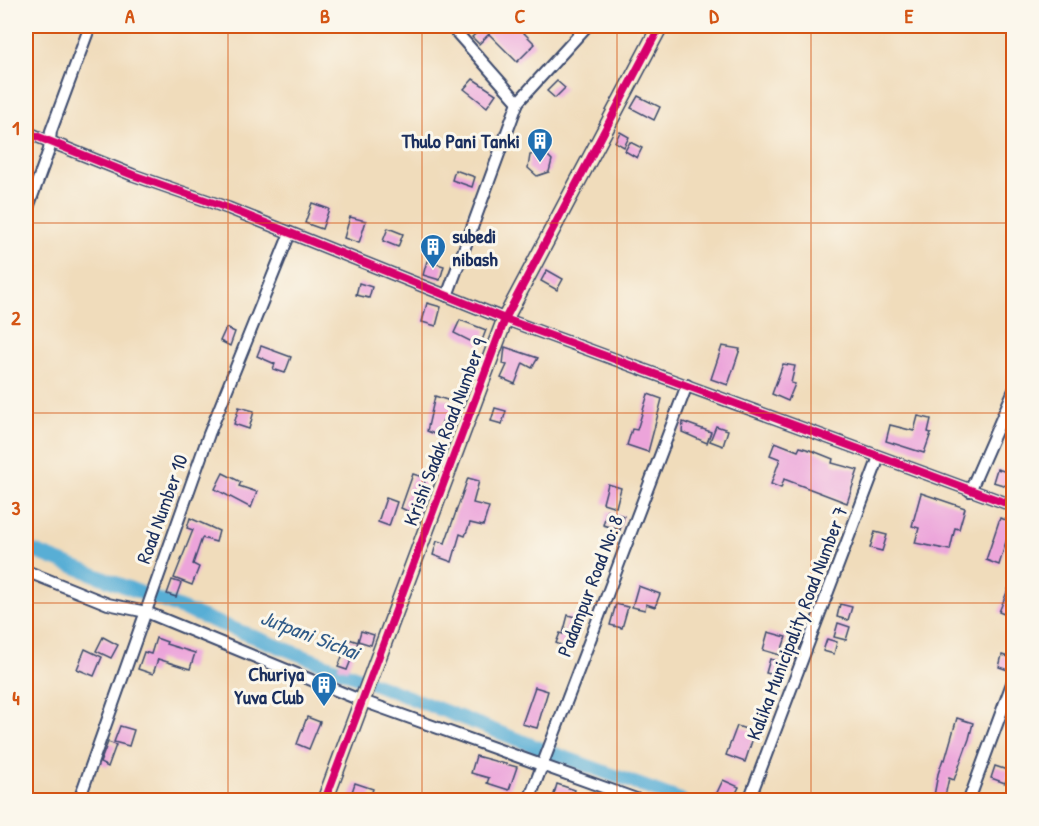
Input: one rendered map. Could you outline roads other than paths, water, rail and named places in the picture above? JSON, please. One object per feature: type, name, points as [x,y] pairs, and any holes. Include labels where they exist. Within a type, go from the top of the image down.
[{"type":"street","points":[[26,213],[90,26]]},
{"type":"street","points":[[451,26],[518,102]]},
{"type":"street","points":[[447,296],[518,102],[587,26]]},
{"type":"street","name":"Krishi Sadak Road Number 9","points":[[324,801],[360,700],[505,319],[660,26]]},
{"type":"street","points":[[26,132],[290,233],[505,319],[1014,506]]},
{"type":"street","name":"Road Number 10","points":[[79,801],[146,612],[149,597],[209,434],[290,233]]},
{"type":"street","name":"Padampur Road No: 8","points":[[529,801],[687,385]]},
{"type":"street","points":[[970,491],[1014,390]]},
{"type":"street","name":"Kalika Municipality Road Number 7","points":[[749,801],[879,457]]},
{"type":"street","points":[[26,571],[108,604],[146,612],[360,700],[639,801]]},
{"type":"street","points":[[969,801],[1014,678]]},
{"type":"waterway","name":"Jutpani Sichai","points":[[26,548],[547,751],[681,800]]},
{"type":"place","name":"Thulo Pani Tanki","points":[[540,164]]},
{"type":"place","name":"subedi nibash","points":[[433,270]]},
{"type":"place","name":"Churiya Yuva Club","points":[[324,708]]}]
